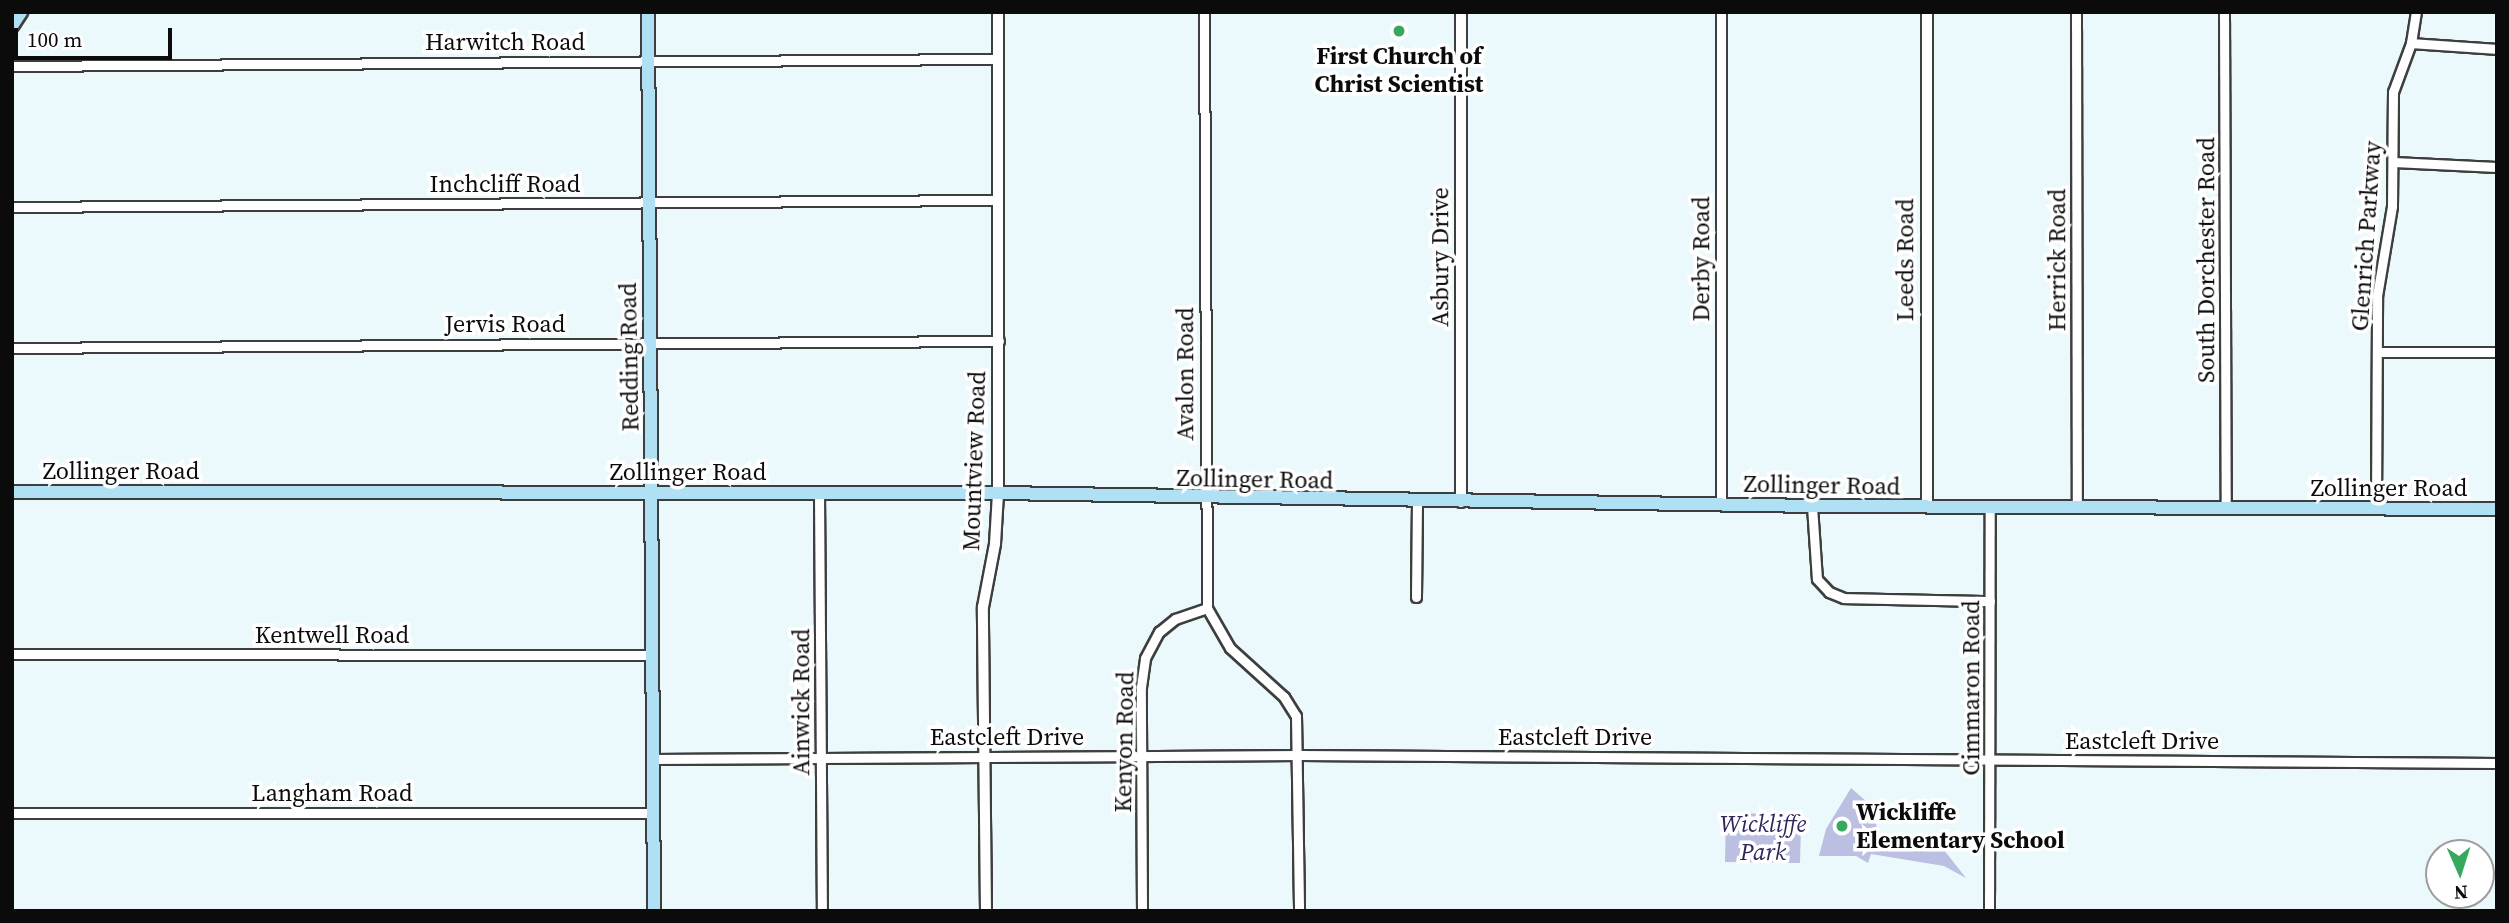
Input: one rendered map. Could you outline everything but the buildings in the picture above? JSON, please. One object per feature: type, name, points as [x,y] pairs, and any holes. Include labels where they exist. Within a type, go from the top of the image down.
[{"type":"main road","points":[[12,26],[21,12]]},
{"type":"main road","name":"Redding Road","points":[[648,12],[654,911]]},
{"type":"main road","name":"Zollinger Road","points":[[12,492],[998,493],[1204,500],[2497,509]]},
{"type":"street","name":"Mountview Road","points":[[986,911],[983,607],[995,544],[998,493],[998,12]]},
{"type":"street","name":"Avalon Road","points":[[1204,12],[1204,500],[1207,608],[1230,648],[1291,706],[1300,728],[1299,911]]},
{"type":"street","name":"Asbury Drive","points":[[1461,12],[1461,502]]},
{"type":"street","name":"Derby Road","points":[[1721,12],[1721,505]]},
{"type":"street","name":"Leeds Road","points":[[1927,12],[1927,507]]},
{"type":"street","name":"Herrick Road","points":[[2076,12],[2077,507]]},
{"type":"street","name":"South Dorchester Road","points":[[2224,12],[2225,508]]},
{"type":"street","name":"Glenrich Parkway","points":[[2376,509],[2376,296],[2392,206],[2393,92],[2412,43],[2416,12]]},
{"type":"street","points":[[2412,43],[2497,49]]},
{"type":"street","name":"Harwitch Road","points":[[12,66],[998,59]]},
{"type":"street","points":[[2393,162],[2497,167]]},
{"type":"street","name":"Inchcliff Road","points":[[12,207],[998,200]]},
{"type":"street","name":"Jervis Road","points":[[12,348],[999,341]]},
{"type":"street","points":[[2377,352],[2497,352]]},
{"type":"street","name":"Ainwick Road","points":[[819,493],[822,911]]},
{"type":"street","points":[[1416,597],[1417,502]]},
{"type":"street","points":[[1812,506],[1818,579],[1829,592],[1844,598],[1990,601]]},
{"type":"street","name":"Cimmaron Road","points":[[1989,911],[1990,507]]},
{"type":"street","name":"Kenyon Road","points":[[1142,911],[1141,687],[1151,644],[1175,620],[1207,608]]},
{"type":"street","name":"Kentwell Road","points":[[12,654],[651,655]]},
{"type":"street","name":"Eastcleft Drive","points":[[652,759],[1300,755],[2497,763]]},
{"type":"street","name":"Langham Road","points":[[12,813],[653,813]]},
{"type":"green space","points":[[1851,788],[1873,807],[1878,834],[1924,837],[1944,850],[1966,878],[1944,866],[1871,854],[1868,863],[1856,856],[1819,856],[1826,829]]},
{"type":"green space","name":"Wickliffe Park","points":[[1726,813],[1785,814],[1801,825],[1800,863],[1725,862]]},
{"type":"place","name":"First Church of Christ Scientist","points":[[1399,31]]},
{"type":"place","name":"Wickliffe Elementary School","points":[[1842,826]]}]
